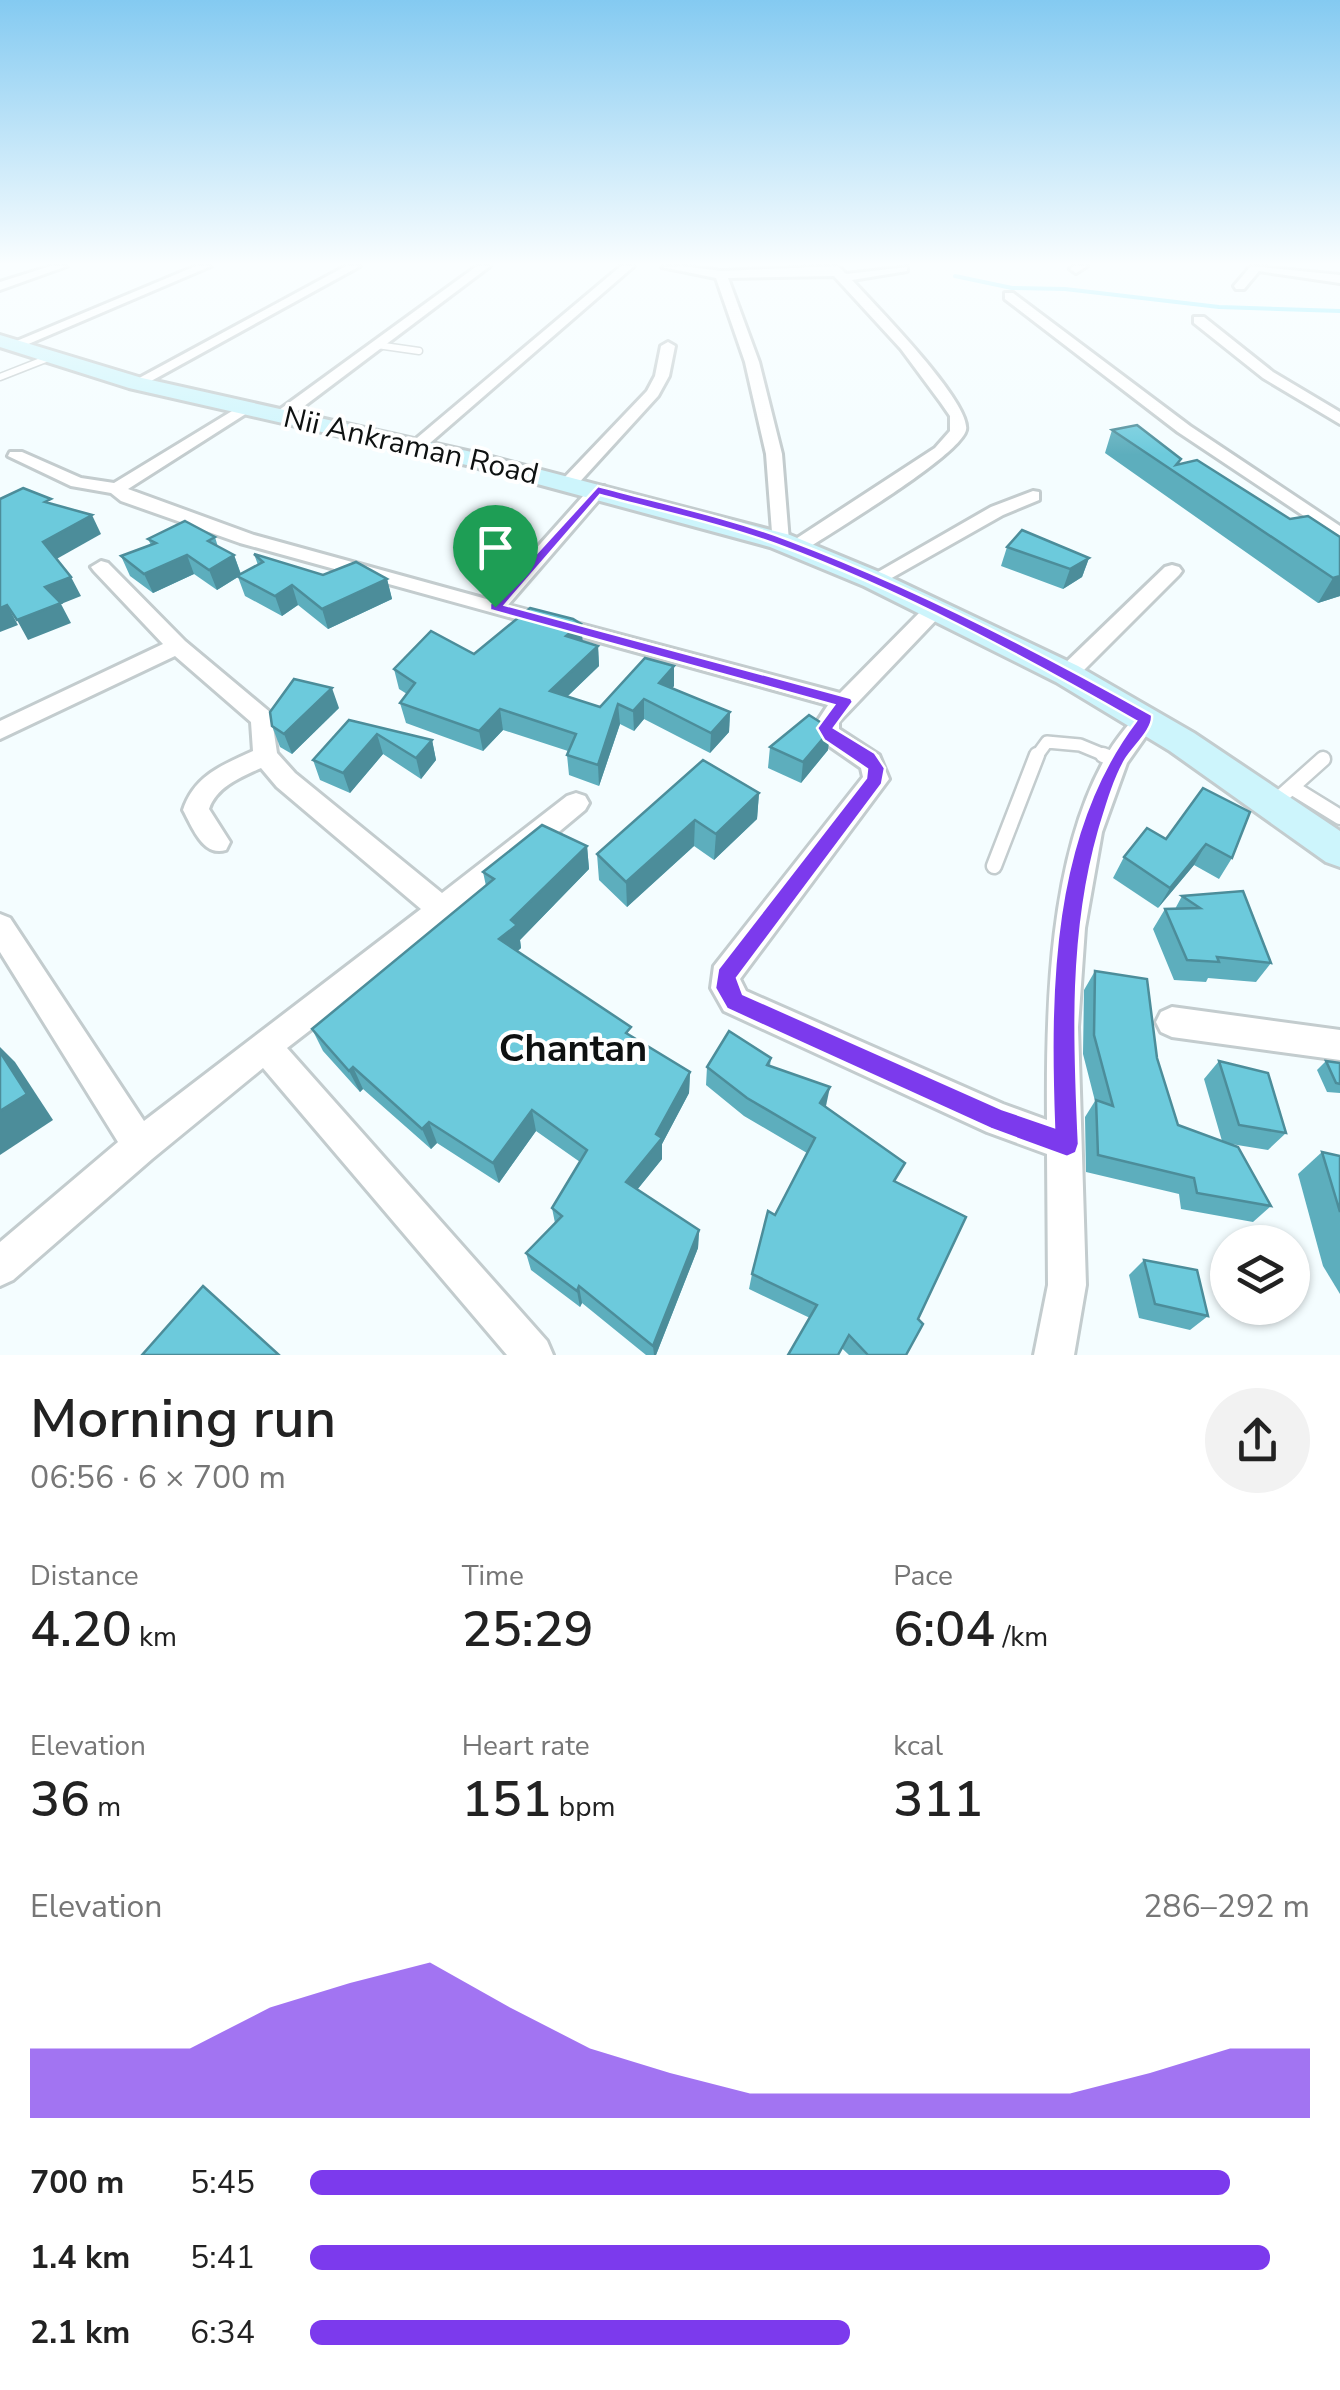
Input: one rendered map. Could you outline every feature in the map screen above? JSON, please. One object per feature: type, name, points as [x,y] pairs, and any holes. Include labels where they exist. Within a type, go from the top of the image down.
[{"type":"street","points":[[7,343],[42,329]]},
{"type":"street","points":[[136,383],[236,329]]},
{"type":"street","points":[[281,416],[400,329]]},
{"type":"street","points":[[418,446],[554,329]]},
{"type":"street","points":[[741,329],[774,454],[788,545],[941,452],[958,432],[958,416],[890,329]]},
{"type":"street","points":[[1053,329],[1184,429],[1340,534]]},
{"type":"street","points":[[1211,329],[1268,375],[1340,419]]},
{"type":"street","name":"Nii Ankraman Road","points":[[7,343],[136,383],[598,490],[788,545],[874,580],[1067,674],[1282,796],[1340,852]]},
{"type":"street","points":[[569,483],[653,393],[662,376],[668,346]]},
{"type":"street","points":[[117,489],[247,408]]},
{"type":"street","points":[[16,456],[77,482],[117,489],[127,497],[248,539],[845,702]]},
{"type":"street","points":[[495,607],[598,490]]},
{"type":"street","points":[[874,580],[997,510],[1032,496]]},
{"type":"street","points":[[101,567],[177,646],[262,719],[265,756],[286,780],[442,911]]},
{"type":"street","points":[[1067,674],[1172,570]]},
{"type":"street","points":[[934,610],[825,728],[830,736],[868,758],[876,768],[876,779],[726,976],[726,988],[735,1002],[999,1120],[1067,1144]]},
{"type":"street","points":[[0,731],[177,646]]},
{"type":"street","points":[[1054,1355],[1067,1284],[1062,1027],[1070,928],[1090,832],[1116,760],[1146,719]]},
{"type":"street","points":[[217,842],[196,810],[197,799],[211,784],[265,756]]},
{"type":"street","points":[[0,1268],[140,1145],[576,803]]},
{"type":"street","points":[[0,927],[140,1145]]},
{"type":"street","points":[[1172,1022],[1340,1045]]},
{"type":"street","points":[[266,1048],[532,1355]]},
{"type":"lane","points":[[378,346],[420,350]]},
{"type":"lane","points":[[0,377],[51,357]]},
{"type":"lane","points":[[994,866],[1038,751],[1047,742],[1080,745],[1116,760]]},
{"type":"lane","points":[[1322,759],[1282,796],[1340,817]]},
{"type":"building","points":[[1137,425],[1181,459],[1176,465],[1197,460],[1290,519],[1308,516],[1340,537],[1340,576],[1333,578],[1112,430]]},
{"type":"building","points":[[23,488],[51,499],[45,502],[92,515],[43,542],[71,577],[45,587],[61,603],[17,620],[7,605],[0,608],[0,499]]},
{"type":"building","points":[[185,521],[215,537],[208,541],[234,555],[209,570],[187,555],[144,574],[121,556],[156,543],[148,539]]},
{"type":"building","points":[[1022,530],[1089,558],[1070,569],[1007,547]]},
{"type":"building","points":[[254,554],[323,575],[356,562],[387,579],[322,609],[292,585],[275,596],[237,576],[263,562]]},
{"type":"building","points":[[530,608],[573,619],[581,624],[566,636],[598,646],[550,691],[600,707],[645,658],[674,666],[659,683],[730,712],[711,733],[644,699],[633,711],[618,704],[598,765],[567,755],[576,734],[500,709],[479,731],[400,703],[415,683],[394,669],[431,631],[474,654]]},
{"type":"building","points":[[294,679],[332,688],[284,734],[272,726],[270,712]]},
{"type":"building","points":[[809,715],[831,729],[803,762],[770,747]]},
{"type":"building","points":[[349,720],[432,740],[416,758],[377,734],[343,773],[313,760]]},
{"type":"building","points":[[703,760],[759,793],[716,834],[695,820],[626,882],[597,854]]},
{"type":"building","points":[[1203,788],[1250,812],[1232,858],[1206,844],[1170,888],[1124,857],[1147,828],[1166,839]]},
{"type":"building","points":[[542,825],[587,846],[511,920],[517,925],[499,939],[631,1027],[626,1033],[690,1072],[656,1134],[662,1138],[626,1182],[699,1230],[653,1346],[579,1286],[577,1291],[526,1253],[562,1216],[552,1208],[587,1150],[532,1110],[493,1163],[429,1122],[422,1129],[353,1067],[349,1071],[312,1029],[494,879],[483,872]]},
{"type":"building","points":[[1243,891],[1271,963],[1217,957],[1219,962],[1187,960],[1165,909],[1200,908],[1182,896]]},
{"type":"building","points":[[1095,971],[1147,979],[1157,1058],[1178,1125],[1238,1147],[1271,1206],[1197,1193],[1194,1178],[1098,1155],[1096,1100],[1113,1106],[1094,1035]]},
{"type":"building","points":[[729,1031],[771,1058],[767,1065],[830,1087],[820,1103],[905,1163],[894,1181],[966,1217],[918,1319],[923,1324],[906,1355],[868,1355],[849,1335],[838,1355],[788,1355],[817,1305],[752,1274],[768,1211],[775,1215],[815,1138],[747,1098],[707,1067]]},
{"type":"building","points":[[0,1052],[27,1094],[0,1111]]},
{"type":"building","points":[[1219,1061],[1268,1073],[1286,1133],[1239,1125]]},
{"type":"building","points":[[1326,1061],[1340,1063],[1340,1084],[1336,1083]]},
{"type":"building","points":[[1322,1152],[1340,1156],[1340,1212]]},
{"type":"building","points":[[1144,1260],[1197,1270],[1208,1316],[1155,1304]]},
{"type":"building","points":[[203,1286],[279,1355],[142,1355]]},
{"type":"district","name":"Chantan","points":[[573,1048]]},
{"type":"route","points":[[598,490],[780,541],[874,580],[1067,674],[1146,719],[1116,760],[1090,832],[1070,928],[1062,1027],[1067,1144],[999,1120],[735,1002],[726,988],[726,976],[876,779],[876,768],[868,758],[830,736],[825,728],[845,702],[495,607],[598,490]]}]
